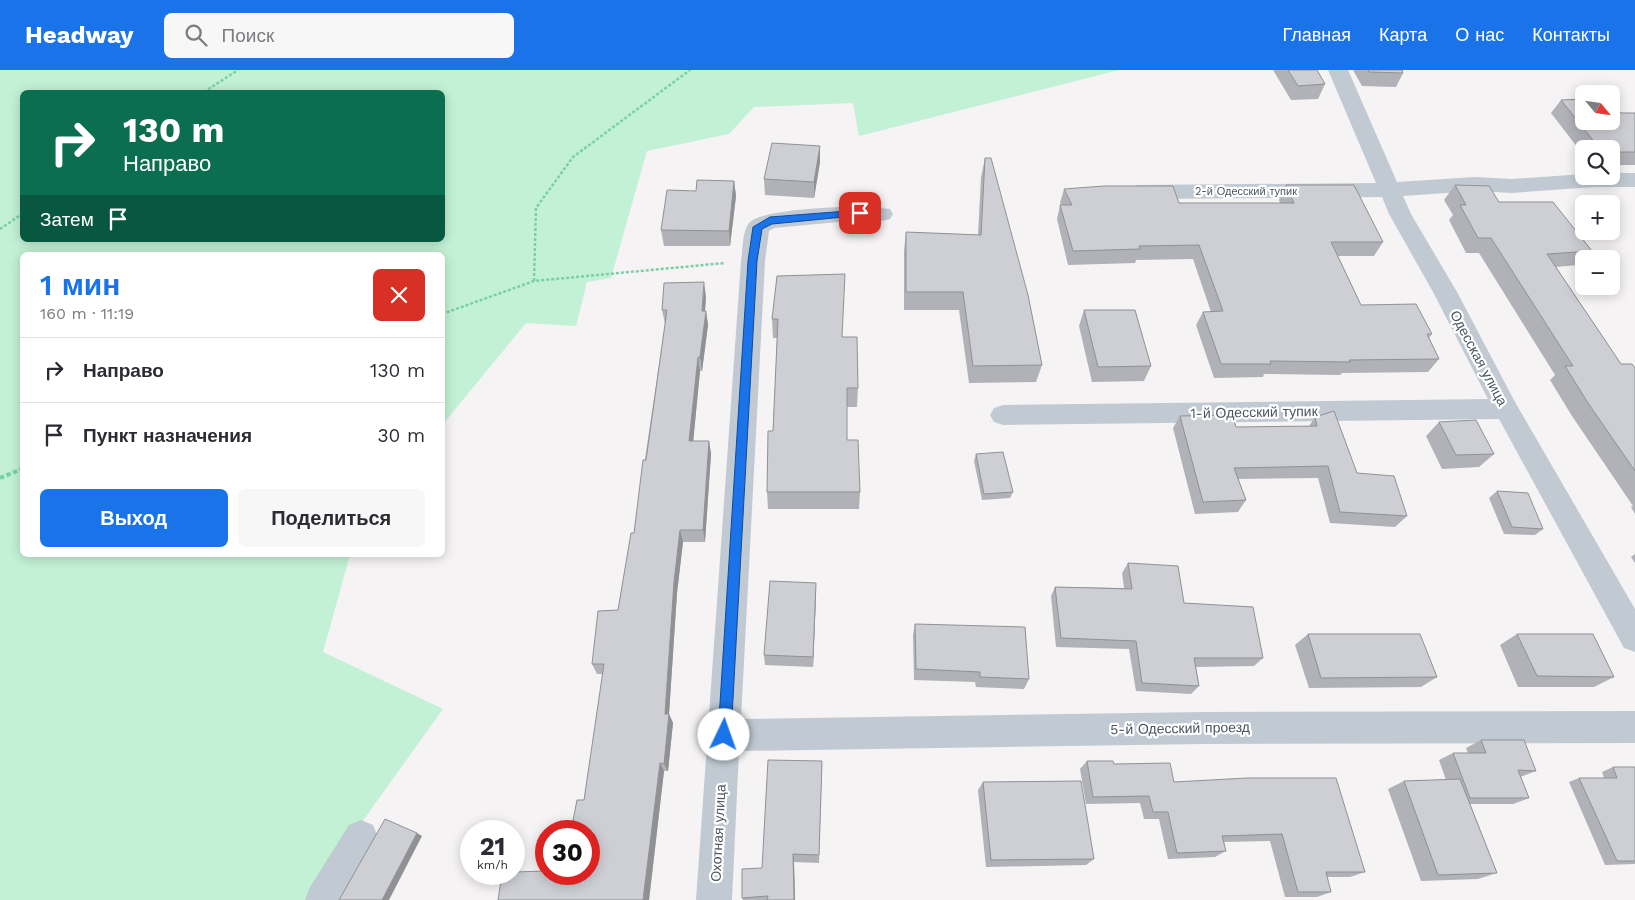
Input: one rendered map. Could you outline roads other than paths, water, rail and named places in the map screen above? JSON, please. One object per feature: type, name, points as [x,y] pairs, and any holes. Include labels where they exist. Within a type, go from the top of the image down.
[{"type":"street","name":"Одесская улица","points":[[1338,70],[1400,214],[1445,292],[1506,409],[1635,638]]},
{"type":"street","name":"2-й Одесский тупик","points":[[1122,192],[1389,190],[1475,184],[1512,186],[1594,180],[1635,180]]},
{"type":"street","name":"Охотная улица","points":[[714,900],[752,261],[758,227],[770,221],[860,213],[882,214]]},
{"type":"street","name":"1-й Одесский тупик","points":[[1003,414],[1506,409]]},
{"type":"street","name":"5-й Одесский проезд","points":[[724,735],[1204,728],[1635,727]]},
{"type":"street","points":[[323,900],[361,838]]}]
